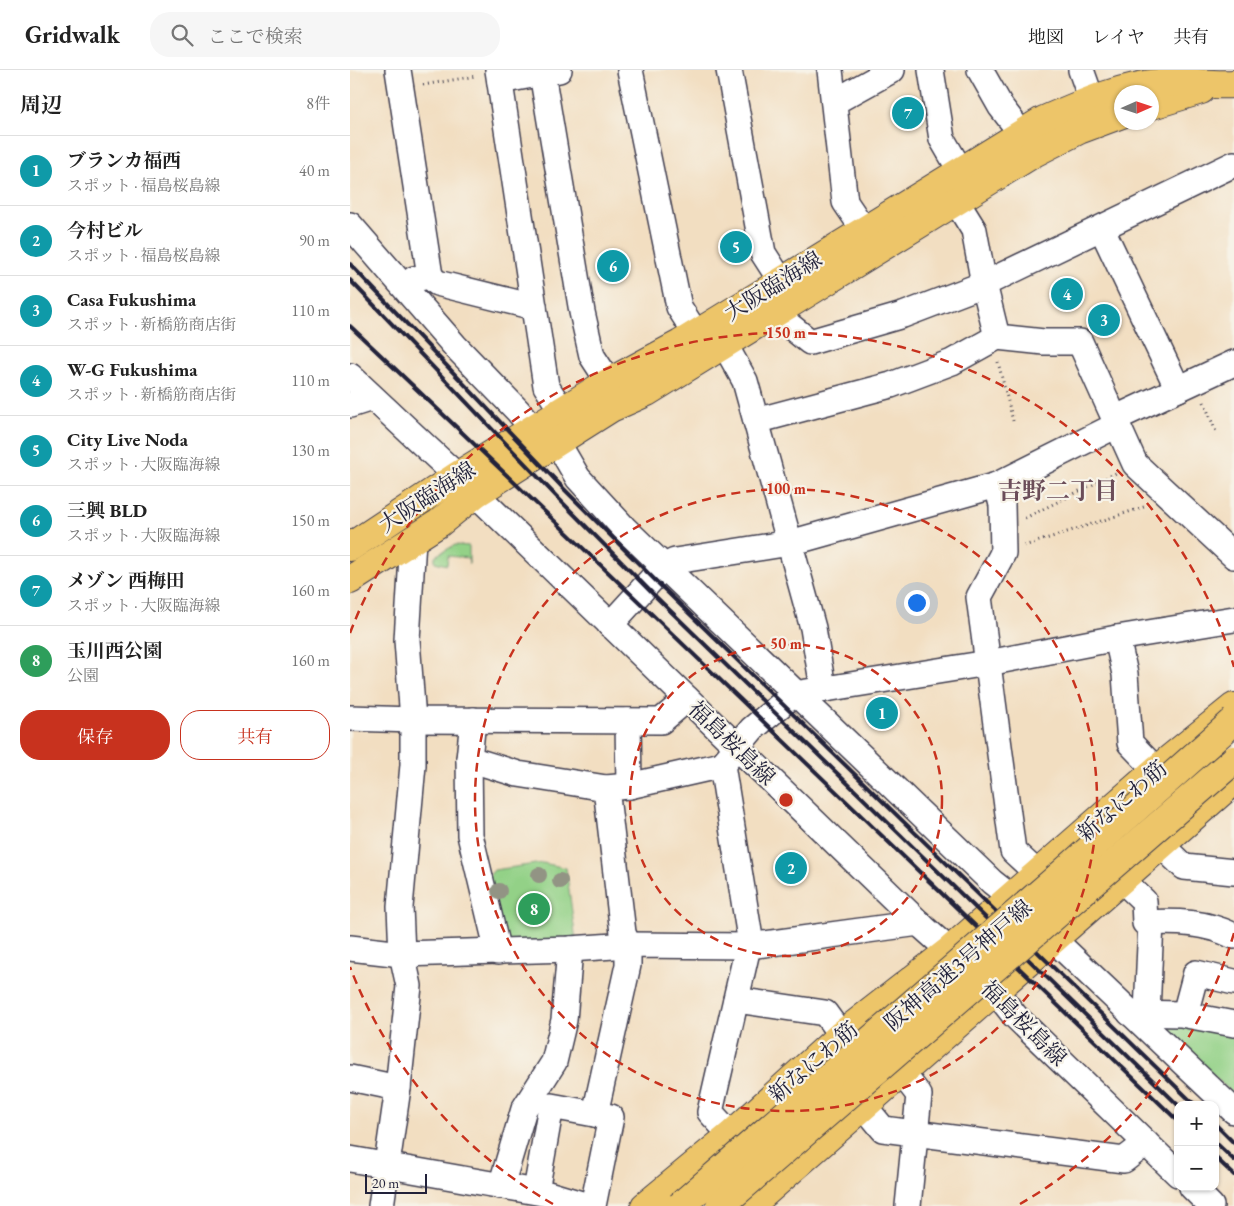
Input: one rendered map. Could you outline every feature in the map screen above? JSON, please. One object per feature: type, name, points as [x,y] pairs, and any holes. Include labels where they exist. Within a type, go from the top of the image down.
[{"type":"main road","name":"大阪臨海線","points":[[350,580],[439,524],[466,485],[533,430],[609,382],[696,334],[1042,121],[1092,101],[1174,77],[1226,85]]},
{"type":"main road","name":"大阪臨海線","points":[[1159,103],[1226,85]]},
{"type":"main road","name":"大阪臨海線","points":[[350,547],[466,485],[557,442],[611,408],[647,392],[1055,142],[1079,130],[1114,117]]},
{"type":"main road","name":"新なにわ筋","points":[[645,1206],[731,1135],[841,1035],[949,951],[1156,770],[1234,707]]},
{"type":"main road","name":"阪神高速3号神戸線","points":[[680,1206],[1064,872],[1234,721]]},
{"type":"main road","name":"阪神高速3号神戸線","points":[[720,1206],[1234,760]]},
{"type":"main road","points":[[750,1206],[996,992],[1234,781]]},
{"type":"street","points":[[630,70],[679,307],[696,334],[725,345],[745,381],[813,628],[823,688]]},
{"type":"street","points":[[730,70],[763,253],[781,281]]},
{"type":"street","points":[[830,70],[845,202],[864,230]]},
{"type":"street","points":[[932,70],[942,139],[960,170]]},
{"type":"street","points":[[980,70],[1001,107],[1021,133]]},
{"type":"street","points":[[1081,70],[1092,101]]},
{"type":"street","points":[[562,411],[546,386],[499,74],[551,72],[582,312],[592,356],[609,382]]},
{"type":"street","points":[[834,102],[885,72]]},
{"type":"street","points":[[399,79],[430,276],[437,283],[534,307]]},
{"type":"street","points":[[775,314],[810,342],[903,315],[984,284],[1234,164]]},
{"type":"street","points":[[956,201],[974,230],[984,284],[997,337]]},
{"type":"street","points":[[350,225],[455,346],[518,410],[533,430]]},
{"type":"street","points":[[1102,229],[1186,385]]},
{"type":"street","points":[[399,281],[430,276]]},
{"type":"street","points":[[756,421],[891,385],[952,362],[997,337],[1044,342],[1080,342],[1117,421],[1134,464],[1234,556]]},
{"type":"street","points":[[610,625],[663,567],[675,561],[790,543],[997,485],[1186,385],[1234,363]]},
{"type":"street","name":"福島桜島線","points":[[350,376],[361,401],[466,485],[687,699],[730,756],[996,992],[1015,1016],[1174,1170]]},
{"type":"street","points":[[557,442],[578,478],[663,567],[794,694],[1011,898]]},
{"type":"street","points":[[997,485],[1002,505],[1003,553],[979,597],[1013,851],[1038,874]]},
{"type":"street","points":[[381,1206],[398,1088],[409,986],[402,954],[400,907],[413,765],[413,720],[407,640],[413,540]]},
{"type":"street","points":[[469,759],[518,774],[618,787],[730,756],[752,730],[794,694],[988,663],[1117,638],[1234,619]]},
{"type":"street","points":[[1117,638],[1125,674],[1130,743],[1156,770]]},
{"type":"street","points":[[350,718],[413,720],[661,720],[687,699]]},
{"type":"street","points":[[473,720],[469,759],[470,835],[498,952]]},
{"type":"street","points":[[595,1114],[628,965],[628,945],[623,933],[618,787],[628,721]]},
{"type":"street","points":[[730,756],[750,938],[710,1112],[731,1135]]},
{"type":"street","points":[[1161,844],[1184,867],[1234,872]]},
{"type":"street","points":[[1121,880],[1144,901],[1145,923],[1176,921],[1219,929],[1234,936]]},
{"type":"street","points":[[1139,1014],[1151,922]]},
{"type":"street","points":[[350,948],[402,954],[498,952],[628,945],[749,946],[919,923]]},
{"type":"street","points":[[1054,940],[1139,1014],[1234,1111]]},
{"type":"street","points":[[494,1192],[524,1109],[554,1062],[564,1020],[570,949]]},
{"type":"street","points":[[1185,1014],[1196,973],[1234,982]]},
{"type":"street","points":[[736,1000],[825,1013],[841,1035]]},
{"type":"street","points":[[1139,1014],[1185,1014],[1234,1024]]},
{"type":"street","points":[[902,1073],[919,1095],[908,1206]]},
{"type":"street","points":[[350,1078],[398,1088]]},
{"type":"street","points":[[536,1191],[551,1106],[611,1118],[593,1206]]},
{"type":"street","points":[[864,1106],[883,1130],[1124,1160],[1146,1143]]},
{"type":"street","points":[[350,1159],[494,1192],[536,1191],[588,1206]]},
{"type":"street","points":[[1196,1191],[1211,1206]]},
{"type":"path","points":[[399,79],[499,74]]},
{"type":"path","points":[[997,337],[995,352],[1013,421]]},
{"type":"path","points":[[1186,385],[1217,434]]},
{"type":"path","points":[[1003,529],[1134,464]]},
{"type":"path","points":[[1003,553],[1171,498]]},
{"type":"green space","points":[[455,545],[469,546],[469,564],[468,558],[448,556],[447,565],[435,562],[435,556]]},
{"type":"green space","points":[[543,863],[566,868],[576,941],[504,944],[488,877],[494,870]]},
{"type":"green space","points":[[1155,1021],[1234,1034],[1234,1093],[1232,1093]]},
{"type":"railway","points":[[350,264],[564,489],[660,585],[1191,1101]]},
{"type":"railway","points":[[350,280],[556,496],[652,593],[1174,1101]]},
{"type":"railway","points":[[350,326],[1174,1117]]},
{"type":"railway","points":[[1219,1128],[1234,1143]]},
{"type":"railway","points":[[1219,1146],[1234,1160]]},
{"type":"railway","points":[[1219,1161],[1234,1175]]},
{"type":"place","name":"メゾン 西梅田","points":[[908,113]]},
{"type":"place","name":"City Live Noda","points":[[736,247]]},
{"type":"place","name":"三興 BLD","points":[[613,266]]},
{"type":"place","name":"W-G Fukushima","points":[[1067,294]]},
{"type":"place","name":"Casa Fukushima","points":[[1104,320]]},
{"type":"place","name":"ブランカ福西","points":[[882,713]]},
{"type":"place","name":"今村ビル","points":[[791,868]]},
{"type":"place","name":"玉川西公園","points":[[534,909]]},
{"type":"district","name":"吉野二丁目","points":[[1058,490]]}]
